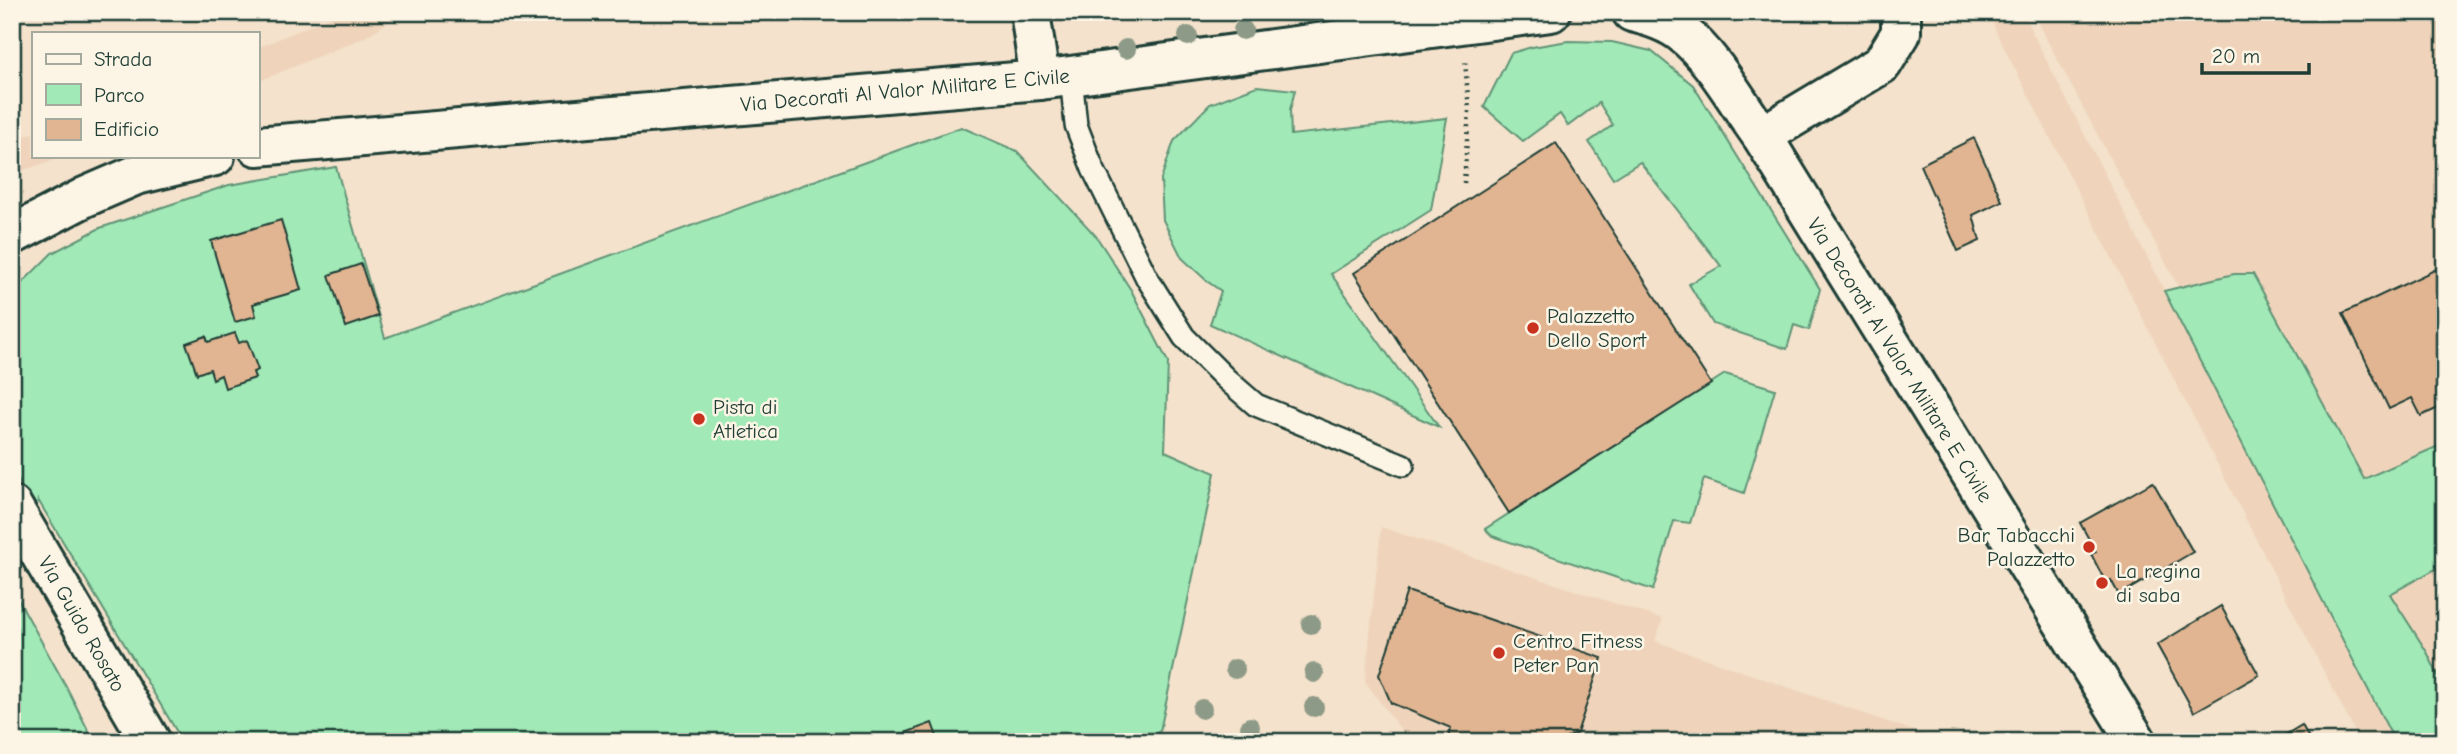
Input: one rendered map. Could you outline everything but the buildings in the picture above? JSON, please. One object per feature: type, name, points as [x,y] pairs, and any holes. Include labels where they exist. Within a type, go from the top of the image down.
[{"type":"street","points":[[1030,12],[1055,78]]},
{"type":"street","name":"Via Decorati Al Valor Militare E Civile","points":[[259,146],[1055,78],[1551,12]]},
{"type":"street","name":"Via Decorati Al Valor Militare E Civile","points":[[1633,12],[1650,16],[1681,32],[1705,56],[1762,136],[2137,742]]},
{"type":"street","points":[[1762,136],[1882,64],[1900,33],[1901,12]]},
{"type":"street","points":[[12,235],[85,197],[136,175],[207,158]]},
{"type":"street","name":"Via Guido Rosato","points":[[12,506],[151,742]]},
{"type":"lane","points":[[1055,78],[1093,169],[1147,278],[1184,337],[1256,405],[1403,465]]},
{"type":"path","points":[[1462,24],[1469,111],[1464,183]]},
{"type":"shaded area","points":[[342,12],[404,12],[365,37],[259,81],[259,47]]},
{"type":"shaded area","points":[[1988,12],[2022,12],[2395,742],[2360,742]]},
{"type":"shaded area","points":[[2032,12],[2445,12],[2445,742],[2421,742]]},
{"type":"shaded area","points":[[32,133],[32,158],[60,158],[12,174],[12,140]]},
{"type":"shaded area","points":[[1381,527],[1663,619],[1655,641],[1946,742],[1410,742],[1365,682]]},
{"type":"green space","points":[[1568,41],[1612,42],[1651,51],[1693,85],[1820,289],[1809,330],[1794,325],[1787,349],[1713,324],[1689,284],[1721,266],[1640,162],[1613,179],[1589,142],[1613,125],[1599,103],[1568,126],[1560,114],[1523,141],[1484,107],[1511,53]]},
{"type":"green space","points":[[1257,86],[1295,90],[1290,110],[1291,135],[1447,118],[1431,210],[1331,274],[1439,427],[1210,324],[1221,291],[1182,258],[1163,220],[1161,179],[1174,141],[1210,104]]},
{"type":"green space","name":"Pista di Atletica","points":[[961,127],[1017,151],[1096,236],[1131,290],[1168,362],[1165,451],[1215,473],[1160,731],[1135,742],[183,742],[38,500],[36,510],[26,498],[12,465],[12,300],[21,284],[52,253],[100,228],[229,185],[336,167],[385,338]]},
{"type":"green space","points":[[2234,274],[2253,274],[2364,479],[2445,443],[2445,564],[2390,594],[2427,652],[2445,690],[2445,742],[2395,742],[2164,291]]},
{"type":"green space","points":[[1725,374],[1775,389],[1744,493],[1704,479],[1690,523],[1674,521],[1653,590],[1492,536],[1485,529]]},
{"type":"green space","points":[[12,588],[67,688],[94,742],[12,742]]},
{"type":"place","name":"Palazzetto Dello Sport","points":[[1533,328]]},
{"type":"place","name":"Pista di Atletica","points":[[699,419]]},
{"type":"place","name":"Bar Tabacchi Palazzetto","points":[[2089,547]]},
{"type":"place","name":"La regina di saba","points":[[2102,583]]},
{"type":"place","name":"Centro Fitness Peter Pan","points":[[1499,653]]}]
